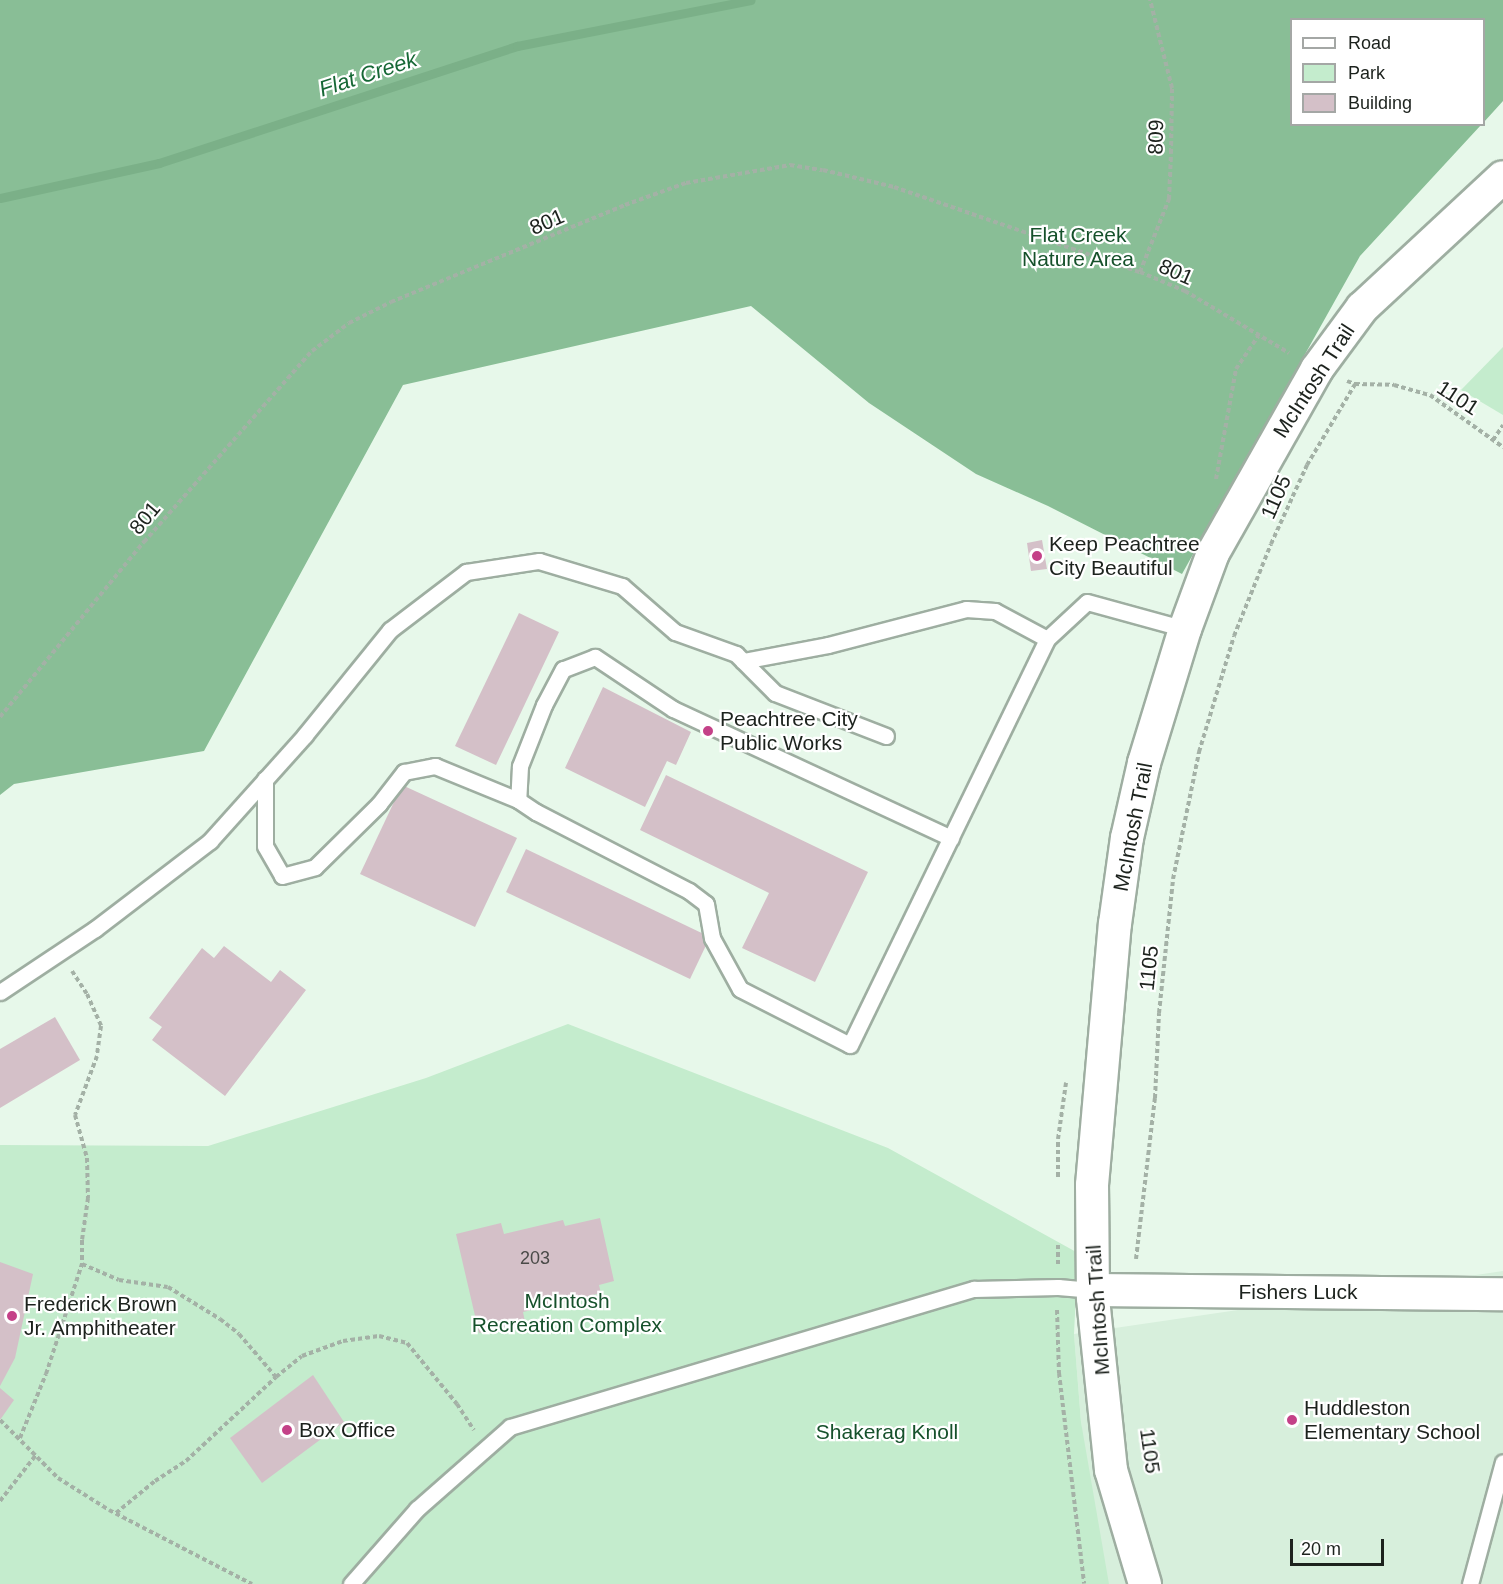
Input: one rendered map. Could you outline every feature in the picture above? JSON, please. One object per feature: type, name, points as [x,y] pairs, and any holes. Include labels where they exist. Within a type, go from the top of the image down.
[{"type":"street","name":"McIntosh Trail","points":[[1145,1584],[1111,1470],[1094,1290],[1092,1185],[1115,924],[1125,849],[1144,763],[1185,629],[1213,553],[1317,369],[1362,308],[1500,180]]},
{"type":"street","name":"Fishers Luck","points":[[1094,1290],[1503,1294]]},
{"type":"lane","points":[[0,992],[96,929],[210,842],[266,779],[390,630],[466,572],[538,561],[622,586],[675,632],[736,654],[775,693],[886,736]]},
{"type":"lane","points":[[266,779],[265,846],[282,876],[315,867],[380,804],[404,772],[435,766],[518,800],[536,812],[689,891],[706,904],[712,938],[740,989],[850,1046],[1047,639],[1087,602],[1185,629]]},
{"type":"lane","points":[[743,661],[828,645],[966,609],[995,611],[1047,639]]},
{"type":"lane","points":[[518,800],[520,766],[544,705],[563,669],[595,657],[673,709],[951,838]]},
{"type":"lane","points":[[351,1584],[417,1509],[510,1427],[974,1289],[1058,1287],[1094,1290]]},
{"type":"lane","points":[[1470,1584],[1503,1462]]},
{"type":"path","name":"809","points":[[1140,272],[1169,199],[1171,153],[1172,88],[1150,0]]},
{"type":"path","name":"801","points":[[0,717],[159,525],[312,351],[349,323],[391,302],[625,205],[686,183],[790,165],[823,170],[894,187],[1140,272],[1185,291],[1258,336]]},
{"type":"path","name":"1101","points":[[1355,384],[1394,385],[1430,395],[1503,447]]},
{"type":"path","name":"1105","points":[[1132,1289],[1155,1098],[1159,1013],[1173,879],[1199,752],[1233,636],[1271,544],[1307,465],[1355,384]]},
{"type":"path","points":[[1493,440],[1503,425]]},
{"type":"path","points":[[20,1439],[46,1374],[82,1264],[82,1240],[88,1198],[87,1158],[75,1115],[97,1056],[100,1026],[87,994],[61,952]]},
{"type":"path","points":[[82,1264],[119,1280],[168,1287],[220,1319],[239,1334],[276,1377]]},
{"type":"path","points":[[116,1513],[154,1481],[186,1461],[276,1377],[302,1356],[343,1341],[379,1336],[407,1342],[457,1404],[486,1448]]},
{"type":"path","points":[[0,1420],[58,1478],[116,1513],[252,1584]]},
{"type":"path","points":[[0,1501],[36,1455]]},
{"type":"shaded area","name":"Huddleston Elementary School","points":[[1503,1271],[1503,1584],[1094,1584],[1074,1334]]},
{"type":"green space","name":"Flat Creek Nature Area","points":[[0,0],[1503,0],[1503,101],[1485,121],[1485,18],[1290,18],[1290,126],[1480,126],[1360,256],[1182,574],[1048,506],[976,474],[869,403],[751,306],[403,385],[204,751],[14,784],[0,795]]},
{"type":"green space","points":[[1503,347],[1503,415],[1461,390]]},
{"type":"green space","name":"McIntosh Recreation Complex","points":[[568,1024],[888,1148],[1078,1253],[1074,1334],[1081,1422],[1109,1584],[0,1584],[0,1145],[208,1146],[426,1078]]},
{"type":"building","name":"Keep Peachtree City Beautiful","points":[[1042,540],[1047,569],[1031,571],[1027,543]]},
{"type":"building","points":[[519,613],[559,632],[496,765],[455,746]]},
{"type":"building","points":[[603,687],[691,732],[676,765],[667,761],[645,807],[565,768]]},
{"type":"building","points":[[666,775],[868,872],[815,982],[742,948],[769,893],[640,830]]},
{"type":"building","points":[[402,785],[517,838],[475,927],[360,874]]},
{"type":"building","points":[[526,849],[710,937],[690,979],[506,892]]},
{"type":"building","points":[[224,946],[271,982],[280,970],[306,990],[225,1096],[152,1040],[162,1027],[149,1018],[202,948],[214,958]]},
{"type":"building","points":[[55,1017],[80,1060],[0,1108],[0,1049]]},
{"type":"building","points":[[600,1218],[614,1281],[599,1285],[601,1293],[523,1312],[525,1322],[479,1333],[456,1234],[501,1223],[504,1234],[563,1220],[565,1226]]},
{"type":"building","name":"Frederick Brown Jr. Amphitheater","points":[[0,1262],[33,1274],[15,1358],[0,1386]]},
{"type":"building","name":"Box Office","points":[[313,1375],[344,1422],[262,1483],[230,1438]]},
{"type":"building","name":"Frederick Brown Jr. Amphitheater","points":[[0,1388],[14,1400],[0,1420]]},
{"type":"waterway","name":"Flat Creek","points":[[0,198],[159,163],[517,46],[751,0]]},
{"type":"place","name":"Keep Peachtree City Beautiful","points":[[1037,556]]},
{"type":"place","name":"Peachtree City Public Works","points":[[708,731]]},
{"type":"place","name":"Frederick Brown Jr. Amphitheater","points":[[12,1316]]},
{"type":"place","name":"Huddleston Elementary School","points":[[1292,1420]]},
{"type":"place","name":"Box Office","points":[[287,1430]]},
{"type":"park label","name":"Shakerag Knoll","points":[[887,1432]]}]
